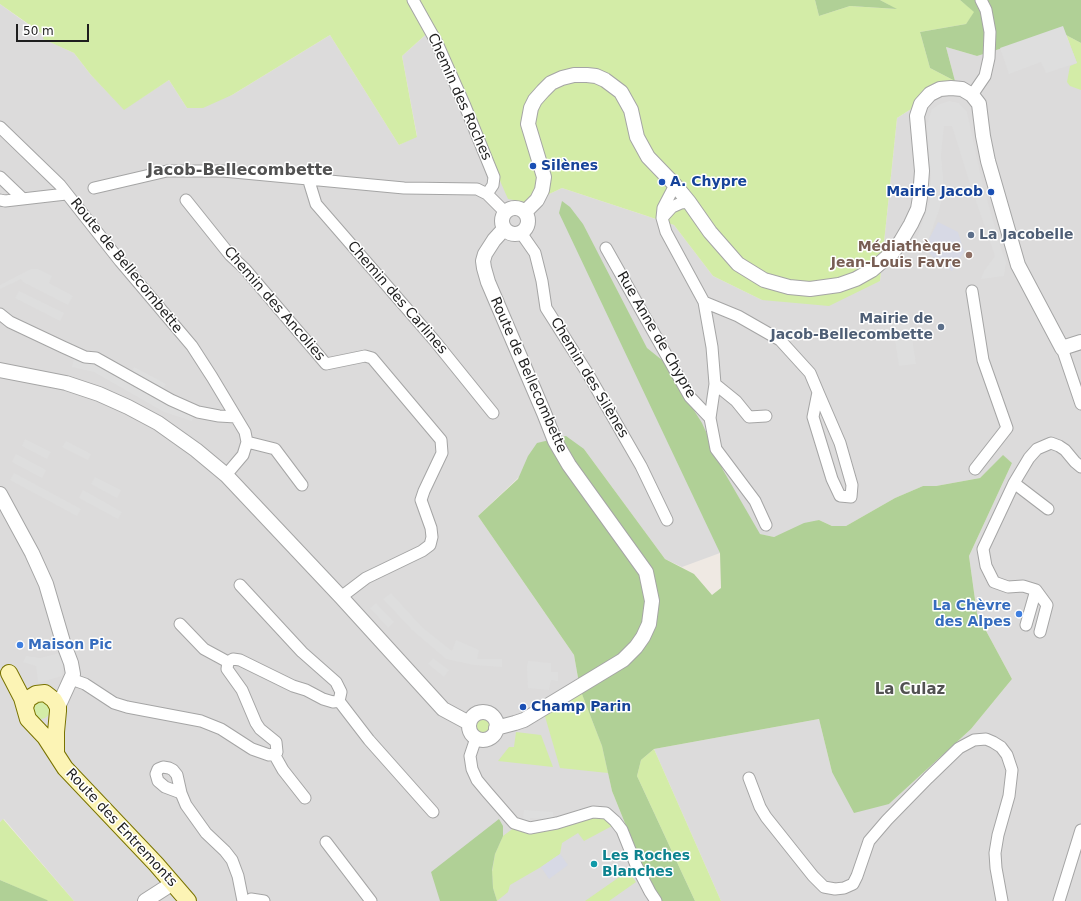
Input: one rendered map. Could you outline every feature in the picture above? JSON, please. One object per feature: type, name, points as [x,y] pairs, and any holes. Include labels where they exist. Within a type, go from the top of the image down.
[{"type":"main road","name":"Route des Entremonts","points":[[5,669],[54,700],[57,711]]},
{"type":"main road","name":"Route des Entremonts","points":[[5,669],[25,707],[26,715],[30,722],[45,737],[65,768],[173,883],[188,901]]},
{"type":"main road","points":[[25,707],[28,699],[32,696],[43,693]]},
{"type":"main road","points":[[34,725],[39,726],[50,724],[57,711]]},
{"type":"main road","points":[[56,754],[57,711]]},
{"type":"street","name":"Chemin des Roches","points":[[414,0],[438,43],[494,177],[493,185],[486,194]]},
{"type":"street","points":[[972,95],[985,76],[989,58],[990,32],[986,10],[981,0]]},
{"type":"street","points":[[525,212],[537,200],[542,190],[544,177],[529,128],[528,119],[535,100],[551,83],[562,78],[574,75],[596,76],[605,80],[621,92],[631,110],[637,137],[642,149],[675,185],[725,251],[738,264],[755,276],[779,285],[799,289],[829,288],[848,282],[872,270],[893,252],[911,224],[918,209],[922,171],[917,116],[921,104],[930,94],[940,89],[951,88],[962,90],[972,95],[979,104],[988,161],[1018,265],[1062,348],[1081,404]]},
{"type":"street","name":"Route de Bellecombette","points":[[0,127],[60,185],[120,261],[192,346],[236,417],[244,432],[247,442]]},
{"type":"street","points":[[94,188],[167,171],[223,171],[404,188],[477,190],[486,194],[505,212]]},
{"type":"street","points":[[0,178],[23,199]]},
{"type":"street","name":"Chemin des Carlines","points":[[308,178],[316,204],[434,340],[493,413]]},
{"type":"street","points":[[662,218],[663,208],[675,185]]},
{"type":"street","points":[[0,200],[5,201],[66,194]]},
{"type":"street","name":"Chemin des Ancolies","points":[[186,200],[230,255],[245,269],[326,364],[365,356],[372,358],[441,440],[442,453],[424,490],[421,500],[431,528],[432,537],[430,544],[422,551],[366,578],[341,597]]},
{"type":"street","points":[[662,218],[672,207],[681,203],[689,202]]},
{"type":"street","points":[[513,208],[521,209],[525,212],[528,223],[524,230],[521,233],[514,235],[506,232],[502,226],[501,218],[505,212],[513,208]]},
{"type":"street","name":"Rue Anne de Chypre","points":[[662,218],[666,232],[704,302],[712,347],[715,384],[710,418],[716,448],[755,501],[766,525]]},
{"type":"street","name":"Route de Bellecombette","points":[[496,728],[515,724],[524,720],[623,660],[636,647],[643,637],[649,624],[652,601],[646,572],[569,465],[555,441],[488,282],[484,268],[485,254],[494,240],[504,229]]},
{"type":"street","name":"Chemin des Silènes","points":[[521,233],[535,253],[542,281],[546,308],[588,374],[637,460],[667,520]]},
{"type":"street","name":"Rue Anne de Chypre","points":[[606,248],[690,397],[710,418]]},
{"type":"street","points":[[972,291],[983,360],[1007,428],[975,469]]},
{"type":"street","points":[[704,302],[738,316],[780,340],[810,373],[840,443],[852,485],[851,497],[840,496],[832,479],[813,417],[818,392]]},
{"type":"street","points":[[0,314],[10,322],[63,347],[85,357],[96,358],[178,403],[198,412],[219,416],[236,417]]},
{"type":"street","points":[[1062,348],[1081,342]]},
{"type":"street","points":[[0,370],[66,383],[99,394],[158,423],[196,450],[226,475],[341,597],[443,709],[469,723]]},
{"type":"street","name":"Rue Anne de Chypre","points":[[715,384],[736,401],[750,417],[766,416]]},
{"type":"street","points":[[226,475],[243,454],[247,442],[275,449],[302,485]]},
{"type":"street","points":[[1040,632],[1047,605],[1036,590],[1023,586],[1008,587],[994,582],[986,566],[983,549],[1014,483],[1029,458],[1036,450],[1051,444],[1059,446],[1065,450],[1081,467]]},
{"type":"street","points":[[1014,483],[1048,509]]},
{"type":"street","points":[[0,494],[32,553],[46,584],[63,642],[71,663],[73,674],[57,711]]},
{"type":"street","points":[[240,585],[302,652],[336,682],[341,692],[339,701]]},
{"type":"street","points":[[1026,625],[1036,590]]},
{"type":"street","points":[[180,624],[204,649],[228,662]]},
{"type":"street","points":[[228,662],[233,659],[240,660],[293,686],[306,690],[323,700],[332,702],[339,701]]},
{"type":"street","points":[[228,662],[227,669],[242,690],[256,723],[260,729],[276,742],[277,752],[274,754]]},
{"type":"street","points":[[43,693],[62,686],[71,679]]},
{"type":"street","points":[[71,679],[85,684],[114,703],[127,708],[201,721],[221,729],[252,749],[269,755],[274,754]]},
{"type":"street","points":[[339,701],[369,740],[433,812]]},
{"type":"street","points":[[481,712],[485,712],[492,716],[495,720],[496,728],[495,732],[489,738],[476,738],[470,731],[469,723],[474,716],[481,712]]},
{"type":"street","points":[[476,738],[470,756],[472,769],[482,786],[514,823],[530,828],[557,823],[593,812],[606,813],[622,830],[638,870],[656,901]]},
{"type":"street","points":[[749,778],[760,807],[766,817],[813,876],[824,887],[835,889],[844,888],[853,884],[869,841],[887,820],[928,778],[964,745],[974,740],[986,739],[993,742],[1001,747],[1012,770],[1009,796],[998,835],[995,853],[1002,901]]},
{"type":"street","points":[[274,754],[283,770],[305,798]]},
{"type":"street","points":[[181,793],[186,805],[206,833],[225,851],[232,860],[238,876],[243,901]]},
{"type":"street","points":[[1059,901],[1081,830]]},
{"type":"street","points":[[326,842],[371,901]]},
{"type":"street","points":[[145,901],[173,883]]},
{"type":"street","points":[[248,901],[251,899],[264,901]]},
{"type":"shaded area","points":[[0,4],[44,36],[44,39],[74,53],[91,75],[124,109],[169,80],[187,108],[232,95],[330,35],[399,145],[417,136],[402,56],[433,28],[530,203],[562,188],[674,225],[713,276],[762,300],[880,281],[897,118],[955,81],[946,47],[977,56],[1006,47],[1081,43],[1081,901],[721,901],[654,749],[819,719],[832,772],[889,804],[971,729],[1012,679],[977,614],[969,556],[1012,463],[1003,456],[980,478],[936,486],[923,486],[895,498],[846,526],[832,526],[819,520],[774,537],[759,534],[720,553],[682,567],[665,559],[584,449],[518,478],[478,516],[574,655],[580,689],[602,746],[612,791],[645,873],[661,901],[74,901],[4,819],[0,822]]},
{"type":"shaded area","points":[[1063,26],[1077,63],[1046,73],[1041,62],[1009,74],[1000,48]]},
{"type":"shaded area","points":[[949,101],[959,103],[967,112],[982,182],[1006,262],[1004,276],[981,279],[984,271],[995,256],[952,126],[944,126],[941,155],[944,190],[939,210],[928,241],[916,240],[930,202],[931,180],[927,125],[932,109]]},
{"type":"shaded area","points":[[938,222],[958,232],[964,252],[952,271],[929,253],[928,241]]},
{"type":"shaded area","points":[[31,269],[38,269],[52,276],[49,283],[73,296],[68,305],[23,282],[21,279],[0,289],[0,285]]},
{"type":"shaded area","points":[[19,291],[64,313],[60,321],[15,298]]},
{"type":"shaded area","points":[[908,311],[916,364],[899,366],[891,313]]},
{"type":"shaded area","points":[[74,359],[94,362],[194,413],[192,421],[164,412],[94,372],[72,367]]},
{"type":"shaded area","points":[[134,367],[166,384],[162,391],[131,374]]},
{"type":"shaded area","points":[[25,439],[51,452],[47,459],[22,446]]},
{"type":"shaded area","points":[[66,441],[91,454],[88,460],[62,447]]},
{"type":"shaded area","points":[[16,454],[46,470],[42,478],[12,462]]},
{"type":"shaded area","points":[[14,473],[81,509],[77,516],[10,480]]},
{"type":"shaded area","points":[[95,477],[121,490],[117,498],[91,484]]},
{"type":"shaded area","points":[[83,490],[122,512],[118,519],[79,498]]},
{"type":"shaded area","points":[[391,593],[422,627],[452,651],[456,640],[479,650],[477,659],[502,659],[502,667],[474,665],[446,659],[412,630],[383,599]]},
{"type":"shaded area","points":[[376,603],[394,622],[388,628],[370,608]]},
{"type":"shaded area","points":[[60,653],[64,659],[62,676],[38,683],[36,666],[23,662],[26,656],[40,658]]},
{"type":"shaded area","points":[[433,658],[449,670],[444,677],[428,664]]},
{"type":"shaded area","points":[[528,661],[551,663],[551,672],[558,672],[558,681],[551,680],[549,690],[528,688]]},
{"type":"shaded area","points":[[524,810],[553,812],[553,820],[530,818],[530,822],[523,821]]},
{"type":"shaded area","points":[[560,854],[568,865],[549,879],[541,867]]},
{"type":"green space","points":[[0,0],[815,0],[819,16],[850,6],[896,9],[880,0],[960,0],[975,12],[966,24],[920,32],[930,68],[955,81],[897,118],[880,281],[829,306],[762,300],[713,276],[674,225],[644,215],[562,188],[530,203],[508,199],[433,28],[402,56],[417,137],[399,145],[330,35],[232,95],[203,108],[187,108],[169,80],[124,110],[91,75],[74,53],[43,39],[44,35],[0,4]]},
{"type":"green space","points":[[815,0],[880,0],[897,9],[850,6],[819,16]]},
{"type":"green space","points":[[960,0],[1081,0],[1081,43],[1066,35],[1006,47],[977,56],[946,47],[955,81],[930,68],[920,32],[966,24],[974,12]]},
{"type":"green space","points":[[1066,35],[1081,43],[1081,90],[1070,86],[1067,82],[1070,66],[1077,63]]},
{"type":"green space","points":[[562,201],[570,207],[583,224],[647,348],[662,360],[702,423],[723,470],[760,534],[774,537],[804,523],[819,520],[832,526],[846,526],[895,498],[923,486],[936,486],[980,478],[1003,455],[1012,463],[969,556],[977,614],[1012,679],[971,729],[889,804],[854,813],[832,772],[819,719],[654,749],[641,760],[637,776],[695,901],[661,901],[645,873],[612,791],[602,746],[580,689],[574,655],[478,516],[518,479],[528,456],[537,443],[566,436],[584,449],[665,559],[694,574],[712,595],[721,588],[720,553],[559,213]]},
{"type":"green space","points":[[580,689],[602,746],[608,773],[560,768],[544,713]]},
{"type":"green space","points":[[41,701],[47,704],[50,710],[47,716],[41,719],[35,716],[32,710],[35,704]]},
{"type":"green space","points":[[483,719],[490,724],[491,727],[486,734],[483,735],[476,730],[475,727],[480,720]]},
{"type":"green space","points":[[516,732],[541,735],[553,767],[498,761],[509,747],[514,747]]},
{"type":"green space","points":[[654,749],[721,901],[695,901],[637,776],[641,760]]},
{"type":"green space","points":[[593,817],[606,817],[612,826],[584,841],[578,833],[562,843],[560,854],[510,885],[508,892],[497,901],[493,888],[492,872],[495,854],[503,836],[515,827],[532,833]]},
{"type":"green space","points":[[3,819],[74,901],[48,901],[0,880],[0,822]]},
{"type":"green space","points":[[499,819],[503,826],[503,836],[495,854],[492,870],[493,888],[497,901],[440,901],[431,872]]},
{"type":"green space","points":[[628,871],[636,882],[609,901],[585,901]]},
{"type":"green space","points":[[0,880],[47,900],[48,901],[0,901]]},
{"type":"place","name":"Silènes","points":[[533,166]]},
{"type":"place","name":"A. Chypre","points":[[662,182]]},
{"type":"place","name":"Mairie Jacob","points":[[991,192]]},
{"type":"place","name":"La Jacobelle","points":[[971,235]]},
{"type":"place","name":"Médiathèque Jean-Louis Favre","points":[[969,255]]},
{"type":"place","name":"Mairie de Jacob-Bellecombette","points":[[941,327]]},
{"type":"place","name":"La Chèvre des Alpes","points":[[1019,614]]},
{"type":"place","name":"Maison Pic","points":[[20,645]]},
{"type":"place","name":"Champ Parin","points":[[523,707]]},
{"type":"place","name":"Les Roches Blanches","points":[[594,864]]},
{"type":"district","name":"Jacob-Bellecombette","points":[[240,171]]},
{"type":"district","name":"La Culaz","points":[[910,690]]}]
